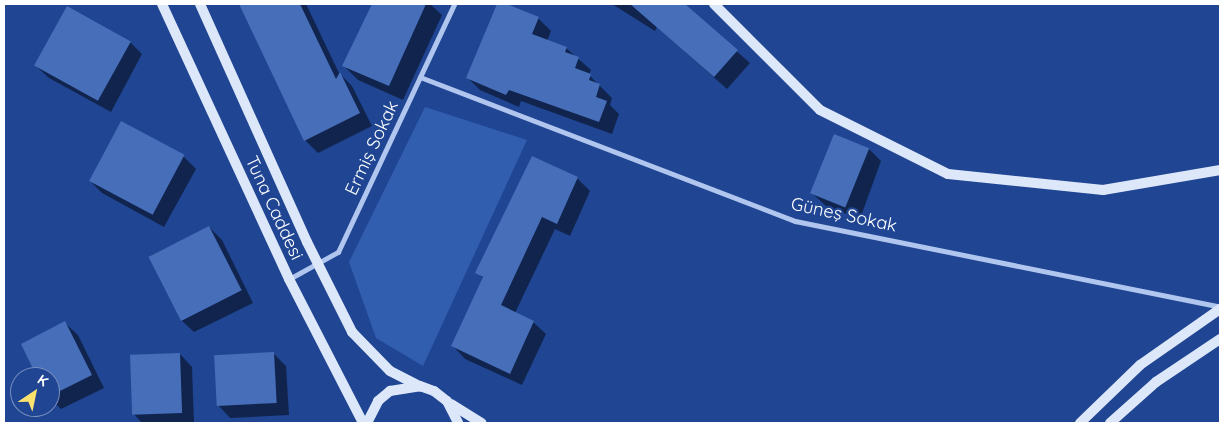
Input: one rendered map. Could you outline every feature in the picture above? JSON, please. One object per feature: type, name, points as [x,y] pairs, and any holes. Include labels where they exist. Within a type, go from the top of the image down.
[{"type":"street","name":"Tuna Caddesi","points":[[162,4],[289,279],[363,423]]},
{"type":"street","name":"Tuna Caddesi","points":[[200,4],[318,263],[352,332],[390,371],[434,391],[482,423]]},
{"type":"street","name":"Ermiş Sokak","points":[[289,279],[338,252],[454,4]]},
{"type":"street","points":[[714,4],[820,110],[948,174],[1103,190],[1220,170]]},
{"type":"street","name":"Güneş Sokak","points":[[420,78],[795,221],[1220,308]]},
{"type":"street","points":[[1080,423],[1140,365],[1220,308]]},
{"type":"street","points":[[1110,423],[1156,382],[1220,339]]},
{"type":"street","points":[[367,423],[378,401],[390,391],[420,386]]},
{"type":"street","points":[[447,401],[458,423]]},
{"type":"shaded area","points":[[425,107],[527,140],[423,366],[376,338],[349,262]]},
{"type":"building","points":[[239,4],[300,4],[336,79],[340,72],[360,113],[304,141]]},
{"type":"building","points":[[372,4],[426,4],[389,86],[342,66]]},
{"type":"building","points":[[497,4],[507,4],[539,17],[532,34],[567,47],[565,52],[579,57],[575,68],[591,74],[589,80],[600,84],[596,97],[607,101],[599,122],[509,90],[506,95],[466,78]]},
{"type":"building","points":[[630,4],[685,4],[738,50],[714,77]]},
{"type":"building","points":[[67,6],[131,41],[98,101],[34,65]]},
{"type":"building","points":[[121,121],[185,155],[153,215],[89,181]]},
{"type":"building","points":[[834,134],[869,148],[845,208],[810,193]]},
{"type":"building","points":[[532,156],[578,177],[557,224],[542,217],[501,305],[534,321],[510,374],[451,346],[483,277],[475,273]]},
{"type":"building","points":[[209,226],[242,290],[181,321],[148,257]]},
{"type":"building","points":[[65,321],[92,375],[60,391],[60,367],[32,367],[21,344]]},
{"type":"building","points":[[274,352],[277,403],[217,406],[214,355]]},
{"type":"building","points":[[180,353],[182,413],[132,415],[130,355]]}]
